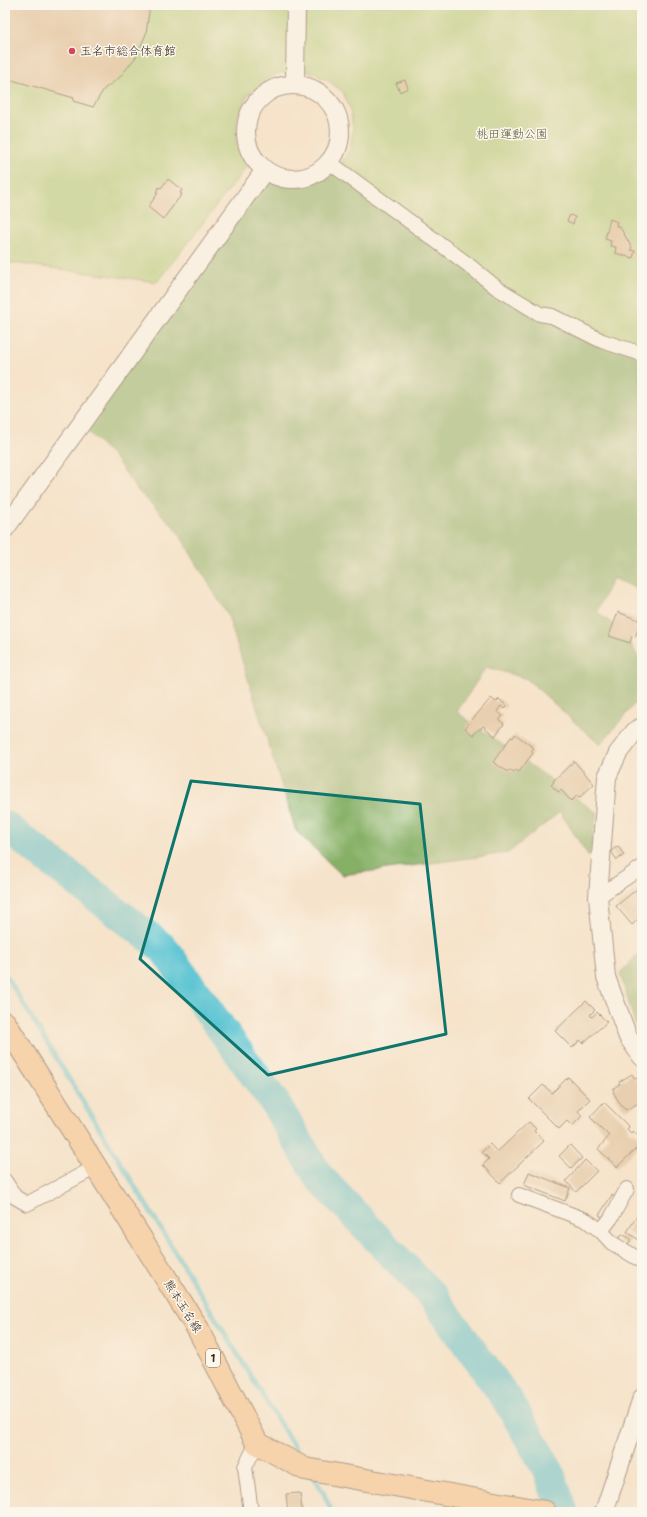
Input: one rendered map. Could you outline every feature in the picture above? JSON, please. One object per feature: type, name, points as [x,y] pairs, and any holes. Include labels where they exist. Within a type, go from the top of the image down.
[{"type":"main road","name":"熊本玉名線","points":[[5,1023],[198,1330],[257,1443]]},
{"type":"main road","points":[[257,1443],[305,1469],[545,1512]]},
{"type":"street","points":[[295,84],[296,5]]},
{"type":"street","points":[[295,84],[310,87],[323,95],[333,106],[339,120],[340,135],[337,150],[329,162],[320,171],[310,176],[298,179],[281,177],[265,170],[254,159],[248,146],[246,131],[248,116],[256,103],[266,92],[280,86],[295,84]]},
{"type":"street","points":[[329,162],[466,263],[497,288],[540,314],[552,316],[602,341],[642,354]]},
{"type":"street","points":[[5,529],[265,170]]},
{"type":"street","points":[[642,727],[635,731],[618,753],[607,777],[598,898],[606,977],[628,1037],[642,1057]]},
{"type":"street","points":[[598,898],[642,867]]},
{"type":"street","points":[[5,1181],[15,1197],[27,1204],[96,1167]]},
{"type":"street","points":[[601,1231],[611,1218],[627,1189]]},
{"type":"street","points":[[519,1195],[586,1220],[601,1231],[612,1243],[642,1261]]},
{"type":"street","points":[[604,1512],[642,1398]]},
{"type":"street","points":[[251,1512],[246,1467],[257,1443]]},
{"type":"highlighted area","points":[[191,781],[420,804],[446,1034],[268,1075],[140,959]]},
{"type":"green space","name":"桃田運動公園","points":[[5,5],[642,5],[642,357],[540,314],[341,164],[350,149],[353,130],[350,109],[343,92],[326,79],[307,71],[279,73],[265,80],[248,95],[237,118],[236,133],[238,153],[247,166],[157,282],[5,262]]},
{"type":"green space","points":[[329,162],[518,300],[642,356],[642,591],[613,578],[597,611],[627,637],[642,664],[642,695],[600,745],[527,679],[486,667],[457,712],[597,813],[589,857],[560,812],[508,853],[342,875],[296,831],[228,616],[176,529],[138,491],[115,458],[81,425],[260,176],[287,186],[300,185],[312,181],[318,177]]},
{"type":"green space","points":[[642,950],[642,1032],[635,1024],[620,973]]},
{"type":"building","name":"玉名市総合体育館","points":[[5,5],[150,5],[146,34],[136,57],[119,78],[104,89],[93,107],[73,101],[74,98],[5,78]]},
{"type":"building","points":[[405,80],[408,88],[400,92],[396,83]]},
{"type":"building","points":[[168,179],[182,190],[180,193],[182,194],[163,219],[148,207],[158,193],[156,192],[159,187],[161,188]]},
{"type":"building","points":[[570,215],[575,217],[573,224],[567,221]]},
{"type":"building","points":[[610,219],[617,222],[616,226],[620,227],[632,248],[630,250],[635,251],[633,258],[615,253],[616,247],[610,246],[611,241],[605,239]]},
{"type":"building","points":[[618,612],[641,621],[635,637],[632,636],[630,643],[609,636]]},
{"type":"building","points":[[491,698],[496,702],[499,699],[507,706],[504,709],[501,706],[497,711],[503,716],[499,720],[504,724],[495,736],[483,726],[473,735],[465,728]]},
{"type":"building","points":[[515,734],[534,748],[531,751],[533,753],[519,772],[516,770],[514,773],[509,770],[508,772],[493,762],[511,737],[513,738]]},
{"type":"building","points":[[574,761],[594,784],[579,798],[577,796],[571,801],[561,790],[558,792],[551,785],[554,782],[553,781]]},
{"type":"building","points":[[618,846],[624,855],[617,860],[611,851]]},
{"type":"building","points":[[642,885],[642,921],[641,922],[638,919],[632,925],[616,906]]},
{"type":"building","points":[[586,1001],[595,1010],[590,1015],[592,1017],[597,1012],[607,1022],[583,1043],[580,1040],[572,1048],[555,1031]]},
{"type":"building","points":[[632,1074],[642,1085],[642,1101],[626,1110],[623,1108],[613,1092],[613,1089],[620,1084],[619,1082]]},
{"type":"building","points":[[568,1077],[590,1099],[578,1111],[582,1116],[572,1126],[567,1121],[559,1129],[529,1099],[543,1085],[552,1093]]},
{"type":"building","points":[[604,1102],[629,1127],[627,1129],[631,1133],[633,1131],[642,1139],[642,1143],[617,1167],[598,1149],[609,1136],[590,1117]]},
{"type":"building","points":[[529,1122],[536,1129],[534,1131],[544,1141],[500,1183],[483,1165],[489,1159],[482,1152],[490,1144],[497,1152]]},
{"type":"building","points":[[570,1145],[582,1158],[571,1168],[559,1156]]},
{"type":"building","points":[[585,1160],[597,1171],[576,1192],[566,1181]]},
{"type":"building","points":[[529,1172],[570,1188],[565,1201],[524,1185]]},
{"type":"building","points":[[612,1195],[619,1200],[605,1219],[599,1215]]},
{"type":"building","points":[[642,1208],[642,1242],[627,1232]]},
{"type":"building","points":[[622,1234],[631,1239],[627,1246],[618,1240]]},
{"type":"building","points":[[300,1493],[302,1510],[288,1512],[286,1494]]},
{"type":"waterway","points":[[5,826],[163,948],[275,1103],[319,1177],[434,1298],[509,1402],[549,1472],[563,1512]]},
{"type":"waterway","points":[[5,974],[301,1458]]},
{"type":"waterway","points":[[313,1476],[323,1492],[332,1512]]},
{"type":"place","name":"玉名市総合体育館","points":[[72,51]]}]
